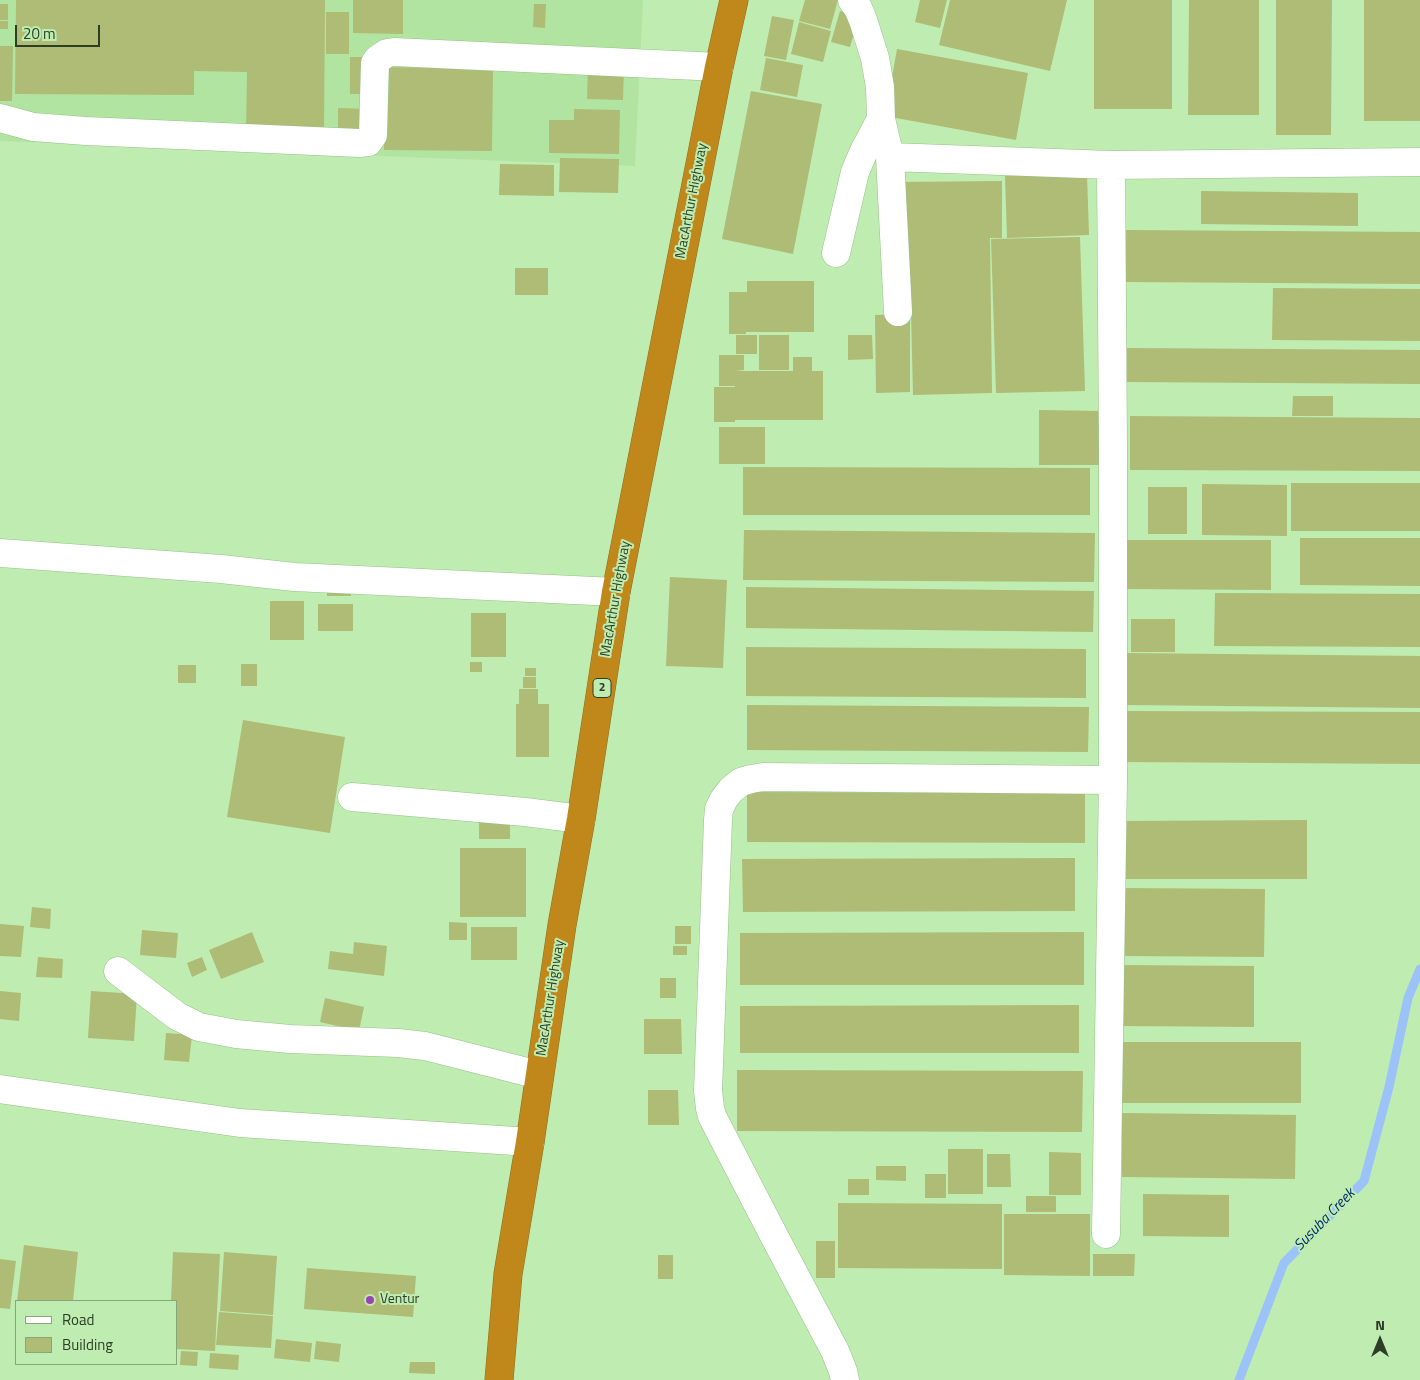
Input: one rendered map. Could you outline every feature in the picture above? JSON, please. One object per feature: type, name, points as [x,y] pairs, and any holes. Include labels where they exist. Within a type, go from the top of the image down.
[{"type":"highway","name":"MacArthur Highway","points":[[500,1380],[508,1274],[530,1142],[562,925],[582,819],[616,592],[718,67],[734,0]]},
{"type":"lane","points":[[852,0],[863,20],[875,58],[880,87],[881,119],[890,157],[898,312]]},
{"type":"lane","points":[[0,118],[33,127],[96,132],[359,143],[368,142],[373,135],[375,63],[387,52],[718,67]]},
{"type":"lane","points":[[836,253],[855,172],[881,119]]},
{"type":"lane","points":[[890,157],[1111,165],[1420,162]]},
{"type":"lane","points":[[1106,1234],[1113,780],[1111,165]]},
{"type":"lane","points":[[0,553],[221,569],[294,577],[616,592]]},
{"type":"lane","points":[[845,1380],[836,1351],[712,1116],[710,1108],[708,1091],[718,820],[724,799],[741,782],[763,778],[1113,780]]},
{"type":"lane","points":[[352,797],[525,812],[582,819]]},
{"type":"lane","points":[[118,971],[177,1016],[200,1026],[245,1035],[425,1046],[539,1074]]},
{"type":"lane","points":[[0,1089],[240,1122],[530,1142]]},
{"type":"shaded area","points":[[0,0],[643,0],[635,166],[0,141]]},
{"type":"building","points":[[16,0],[325,0],[324,134],[246,133],[247,72],[194,71],[194,95],[15,94]]},
{"type":"building","points":[[353,0],[403,0],[403,34],[353,33]]},
{"type":"building","points":[[805,0],[838,0],[830,29],[799,21]]},
{"type":"building","points":[[920,0],[947,0],[940,28],[915,22]]},
{"type":"building","points":[[950,0],[1067,0],[1050,71],[939,45]]},
{"type":"building","points":[[1094,0],[1172,0],[1172,109],[1094,109]]},
{"type":"building","points":[[1189,0],[1259,0],[1259,115],[1188,115]]},
{"type":"building","points":[[1276,0],[1332,0],[1331,135],[1276,135]]},
{"type":"building","points":[[1364,0],[1420,0],[1420,121],[1364,121]]},
{"type":"building","points":[[0,4],[8,4],[8,20],[0,20]]},
{"type":"building","points":[[534,4],[546,4],[545,28],[533,27]]},
{"type":"building","points":[[840,11],[859,16],[850,47],[831,42]]},
{"type":"building","points":[[326,12],[349,12],[349,54],[326,54]]},
{"type":"building","points":[[772,16],[794,20],[786,60],[764,56]]},
{"type":"building","points":[[0,21],[8,21],[8,29],[0,29]]},
{"type":"building","points":[[799,22],[831,31],[823,62],[791,54]]},
{"type":"building","points":[[0,46],[13,46],[12,101],[0,101]]},
{"type":"building","points":[[897,49],[1028,73],[1016,140],[885,116]]},
{"type":"building","points":[[350,57],[372,57],[372,94],[350,94]]},
{"type":"building","points":[[766,58],[803,65],[797,97],[760,90]]},
{"type":"building","points":[[588,66],[624,67],[623,100],[587,99]]},
{"type":"building","points":[[385,67],[493,69],[492,151],[384,150]]},
{"type":"building","points":[[751,91],[822,104],[793,254],[722,239]]},
{"type":"building","points":[[338,108],[367,109],[367,139],[338,139]]},
{"type":"building","points":[[574,109],[620,110],[619,154],[549,153],[549,120],[574,120]]},
{"type":"building","points":[[560,158],[619,159],[618,193],[559,192]]},
{"type":"building","points":[[500,164],[554,165],[554,196],[499,195]]},
{"type":"building","points":[[1087,174],[1089,235],[1007,238],[1005,176]]},
{"type":"building","points":[[1002,181],[1002,238],[990,238],[992,393],[913,395],[911,312],[897,182]]},
{"type":"building","points":[[1201,191],[1358,193],[1358,226],[1201,224]]},
{"type":"building","points":[[1126,230],[1420,232],[1420,284],[1126,282]]},
{"type":"building","points":[[1080,237],[1085,391],[996,393],[991,239]]},
{"type":"building","points":[[515,268],[548,268],[548,295],[515,295]]},
{"type":"building","points":[[747,281],[814,281],[814,332],[746,332],[746,334],[729,334],[729,292],[747,292]]},
{"type":"building","points":[[1273,288],[1420,289],[1420,341],[1272,340]]},
{"type":"building","points":[[910,314],[910,392],[876,393],[875,315]]},
{"type":"building","points":[[736,335],[757,335],[757,354],[736,354]]},
{"type":"building","points":[[759,335],[789,335],[789,370],[759,370]]},
{"type":"building","points":[[848,335],[872,335],[873,359],[848,360]]},
{"type":"building","points":[[1127,348],[1420,350],[1420,384],[1127,382]]},
{"type":"building","points":[[719,355],[744,355],[744,370],[735,371],[793,371],[793,357],[812,357],[812,371],[823,371],[823,420],[735,420],[735,422],[714,422],[714,387],[735,387],[719,386]]},
{"type":"building","points":[[1293,396],[1333,396],[1333,416],[1292,416]]},
{"type":"building","points":[[1039,410],[1102,411],[1102,465],[1039,465]]},
{"type":"building","points":[[1130,416],[1420,418],[1420,471],[1130,470]]},
{"type":"building","points":[[719,427],[765,427],[765,464],[719,464]]},
{"type":"building","points":[[743,467],[1090,468],[1090,515],[743,515]]},
{"type":"building","points":[[1291,483],[1420,483],[1420,531],[1291,531]]},
{"type":"building","points":[[1202,484],[1287,485],[1287,536],[1202,535]]},
{"type":"building","points":[[1148,487],[1187,487],[1187,534],[1148,534]]},
{"type":"building","points":[[744,530],[1095,533],[1094,582],[743,580]]},
{"type":"building","points":[[1300,538],[1420,538],[1420,586],[1300,585]]},
{"type":"building","points":[[1125,540],[1271,540],[1271,590],[1125,589]]},
{"type":"building","points":[[670,577],[727,580],[723,668],[666,666]]},
{"type":"building","points":[[327,584],[351,584],[351,596],[327,596]]},
{"type":"building","points":[[746,587],[1094,591],[1093,632],[746,628]]},
{"type":"building","points":[[1215,593],[1420,594],[1420,647],[1214,646]]},
{"type":"building","points":[[270,601],[304,601],[304,640],[270,640]]},
{"type":"building","points":[[318,604],[353,604],[353,631],[318,631]]},
{"type":"building","points":[[471,613],[506,613],[506,657],[471,657]]},
{"type":"building","points":[[1131,619],[1175,619],[1175,652],[1131,652]]},
{"type":"building","points":[[746,647],[1086,649],[1086,698],[746,696]]},
{"type":"building","points":[[1126,653],[1420,656],[1420,708],[1126,705]]},
{"type":"building","points":[[470,662],[482,662],[482,672],[470,672]]},
{"type":"building","points":[[241,664],[257,664],[257,686],[241,686]]},
{"type":"building","points":[[178,665],[196,665],[196,683],[178,683]]},
{"type":"building","points":[[525,668],[536,668],[536,676],[525,676]]},
{"type":"building","points":[[523,677],[536,677],[536,688],[523,688]]},
{"type":"building","points":[[519,689],[538,689],[538,704],[549,704],[549,757],[516,757],[516,704],[519,704]]},
{"type":"building","points":[[747,705],[1089,707],[1088,752],[747,750]]},
{"type":"building","points":[[1123,711],[1420,712],[1420,764],[1123,762]]},
{"type":"building","points":[[243,720],[345,737],[330,833],[227,817]]},
{"type":"building","points":[[747,792],[1085,793],[1085,843],[747,842]]},
{"type":"building","points":[[479,816],[510,816],[510,839],[479,839]]},
{"type":"building","points":[[1307,820],[1307,879],[1121,879],[1120,821]]},
{"type":"building","points":[[460,848],[526,848],[526,917],[460,917]]},
{"type":"building","points":[[1075,858],[1075,911],[743,912],[742,859]]},
{"type":"building","points":[[1123,888],[1265,889],[1264,957],[1123,956]]},
{"type":"building","points":[[32,907],[51,909],[50,929],[30,927]]},
{"type":"building","points":[[449,922],[467,923],[467,940],[449,940]]},
{"type":"building","points":[[0,924],[24,926],[21,957],[0,956]]},
{"type":"building","points":[[675,926],[691,926],[691,944],[675,944]]},
{"type":"building","points":[[471,927],[517,927],[517,960],[471,960]]},
{"type":"building","points":[[142,930],[178,933],[176,958],[140,955]]},
{"type":"building","points":[[252,932],[264,962],[221,979],[209,950]]},
{"type":"building","points":[[1084,932],[1084,985],[740,985],[740,933]]},
{"type":"building","points":[[354,942],[387,946],[384,976],[328,969],[330,951],[353,954]]},
{"type":"building","points":[[673,946],[687,946],[687,955],[673,955]]},
{"type":"building","points":[[38,957],[63,959],[62,978],[36,977]]},
{"type":"building","points":[[202,957],[207,970],[192,977],[187,963]]},
{"type":"building","points":[[1120,965],[1254,966],[1254,1027],[1120,1026]]},
{"type":"building","points":[[660,978],[676,978],[676,998],[660,998]]},
{"type":"building","points":[[0,991],[21,993],[19,1021],[0,1019]]},
{"type":"building","points":[[91,991],[137,994],[134,1041],[88,1038]]},
{"type":"building","points":[[325,998],[364,1007],[359,1031],[320,1022]]},
{"type":"building","points":[[1079,1005],[1079,1053],[740,1053],[740,1006]]},
{"type":"building","points":[[644,1019],[681,1019],[682,1054],[644,1054]]},
{"type":"building","points":[[166,1033],[192,1035],[189,1062],[164,1060]]},
{"type":"building","points":[[1119,1042],[1301,1042],[1301,1103],[1119,1103]]},
{"type":"building","points":[[737,1070],[1083,1071],[1082,1132],[737,1131]]},
{"type":"building","points":[[648,1090],[678,1090],[679,1125],[648,1125]]},
{"type":"building","points":[[1122,1113],[1296,1115],[1295,1179],[1122,1177]]},
{"type":"building","points":[[948,1149],[983,1149],[983,1194],[948,1194]]},
{"type":"building","points":[[1049,1152],[1081,1153],[1081,1195],[1049,1195]]},
{"type":"building","points":[[987,1154],[1010,1154],[1011,1187],[987,1187]]},
{"type":"building","points":[[876,1166],[906,1166],[906,1181],[876,1180]]},
{"type":"building","points":[[925,1174],[946,1174],[946,1198],[925,1198]]},
{"type":"building","points":[[848,1179],[869,1179],[869,1195],[848,1195]]},
{"type":"building","points":[[1143,1194],[1229,1195],[1229,1237],[1143,1236]]},
{"type":"building","points":[[1026,1196],[1056,1196],[1056,1212],[1026,1212]]},
{"type":"building","points":[[838,1203],[1002,1204],[1002,1269],[838,1268]]},
{"type":"building","points":[[1004,1214],[1090,1214],[1090,1276],[1004,1275]]},
{"type":"building","points":[[816,1241],[835,1241],[835,1278],[816,1278]]},
{"type":"building","points":[[24,1245],[78,1252],[73,1300],[17,1300]]},
{"type":"building","points":[[173,1252],[220,1254],[215,1351],[178,1349],[178,1300],[171,1300]]},
{"type":"building","points":[[224,1252],[277,1256],[273,1315],[220,1311]]},
{"type":"building","points":[[1093,1254],[1135,1254],[1134,1276],[1093,1276]]},
{"type":"building","points":[[658,1255],[673,1255],[673,1279],[658,1279]]},
{"type":"building","points":[[0,1259],[16,1261],[10,1309],[0,1308]]},
{"type":"building","points":[[307,1268],[416,1276],[413,1317],[304,1309]]},
{"type":"building","points":[[219,1312],[273,1316],[271,1348],[216,1345]]},
{"type":"building","points":[[276,1339],[312,1343],[310,1362],[274,1358]]},
{"type":"building","points":[[316,1341],[341,1344],[339,1362],[314,1359]]},
{"type":"building","points":[[181,1351],[198,1352],[197,1366],[180,1365]]},
{"type":"building","points":[[210,1353],[239,1355],[238,1370],[209,1368]]},
{"type":"building","points":[[410,1362],[435,1362],[435,1374],[409,1373]]},
{"type":"waterway","name":"Susuba Creek","points":[[1239,1380],[1284,1263],[1364,1181],[1389,1087],[1408,998],[1420,969]]},
{"type":"place","name":"Ventur","points":[[370,1300]]}]
